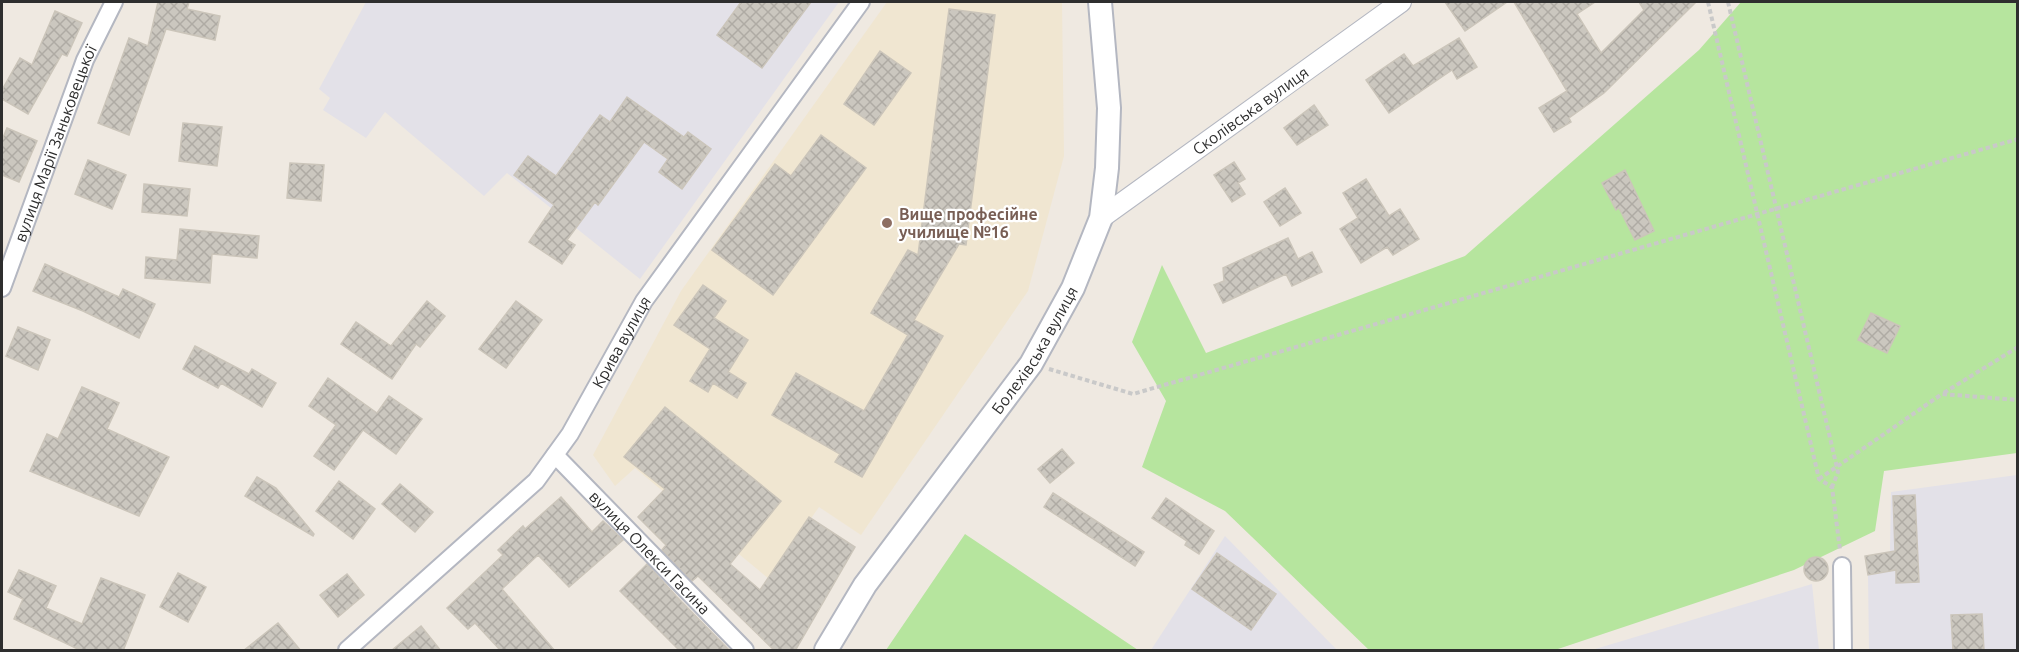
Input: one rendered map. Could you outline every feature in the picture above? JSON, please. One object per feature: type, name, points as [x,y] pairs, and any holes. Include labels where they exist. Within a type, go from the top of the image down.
[{"type":"main road","name":"Болехівська вулиця","points":[[826,651],[865,585],[1031,364],[1073,288],[1101,218],[1107,168],[1109,108],[1100,2]]},
{"type":"street","name":"вулиця Марії Заньковецької","points":[[2,288],[85,60],[114,2]]},
{"type":"street","name":"Крива вулиця","points":[[347,651],[536,481],[570,434],[644,301],[861,2]]},
{"type":"street","name":"Сколівська вулиця","points":[[1101,218],[1401,2]]},
{"type":"street","name":"вулиця Олекси Гасина","points":[[555,455],[745,651]]},
{"type":"street","points":[[1842,566],[1843,651]]},
{"type":"path","points":[[1707,2],[1820,479],[1832,487]]},
{"type":"path","points":[[1728,2],[1837,466],[1838,472],[1832,487],[1842,566]]},
{"type":"path","points":[[1031,364],[1133,394],[2018,140]]},
{"type":"path","points":[[1820,479],[1942,394],[2018,347]]},
{"type":"path","points":[[1942,394],[2018,400]]},
{"type":"shaded area","points":[[366,2],[839,2],[640,279],[507,173],[484,196],[385,112],[366,138],[323,110],[330,98],[319,89]]},
{"type":"shaded area","name":"Вище професійне училище №16","points":[[887,2],[1062,2],[1064,156],[1028,291],[861,535],[819,507],[769,579],[635,468],[615,486],[593,455],[681,291]]},
{"type":"shaded area","points":[[2017,475],[2017,650],[1869,650],[1868,575],[1865,556],[1890,552],[1891,492]]},
{"type":"shaded area","points":[[1225,536],[1337,650],[1151,650]]},
{"type":"shaded area","points":[[1812,584],[1819,650],[1592,650]]},
{"type":"green space","points":[[1741,2],[2017,2],[2017,453],[1884,471],[1875,531],[1794,570],[1555,650],[1369,650],[1225,511],[1142,467],[1166,401],[1132,342],[1162,265],[1206,353],[1465,256],[1699,50]]},
{"type":"green space","points":[[965,534],[1138,650],[886,650]]},
{"type":"building","points":[[158,2],[189,2],[187,9],[220,16],[215,40],[166,29],[129,135],[98,123],[129,38],[148,46]]},
{"type":"building","points":[[741,2],[811,2],[762,68],[717,35]]},
{"type":"building","points":[[1445,2],[1507,2],[1465,31]]},
{"type":"building","points":[[1514,2],[1595,2],[1577,14],[1601,53],[1644,10],[1639,2],[1696,2],[1604,93],[1569,118],[1571,122],[1554,132],[1539,108],[1567,91]]},
{"type":"building","points":[[949,9],[995,15],[966,245],[959,244],[914,320],[943,336],[862,477],[835,462],[840,454],[772,415],[796,373],[864,411],[908,335],[871,313],[908,250],[918,255]]},
{"type":"building","points":[[55,11],[82,23],[67,56],[62,54],[28,114],[2,99],[2,90],[20,58],[32,65]]},
{"type":"building","points":[[1459,38],[1477,67],[1457,79],[1452,70],[1389,113],[1366,80],[1404,54],[1413,66]]},
{"type":"building","points":[[880,51],[911,73],[874,125],[844,104]]},
{"type":"building","points":[[627,97],[684,137],[688,132],[711,149],[682,189],[659,172],[668,159],[644,142],[598,205],[595,202],[567,240],[575,245],[562,264],[529,242],[554,205],[514,175],[528,156],[556,176],[600,115],[610,122]]},
{"type":"building","points":[[1314,105],[1328,125],[1297,145],[1284,128]]},
{"type":"building","points":[[183,123],[222,127],[217,166],[179,161]]},
{"type":"building","points":[[7,128],[37,141],[19,182],[2,175],[2,140]]},
{"type":"building","points":[[821,135],[866,168],[773,295],[712,250],[775,164],[791,176]]},
{"type":"building","points":[[88,160],[126,175],[112,209],[75,194]]},
{"type":"building","points":[[1234,162],[1245,179],[1238,183],[1245,194],[1232,202],[1214,175]]},
{"type":"building","points":[[290,163],[324,165],[321,201],[287,198]]},
{"type":"building","points":[[1625,170],[1654,231],[1635,240],[1619,208],[1616,210],[1602,183]]},
{"type":"building","points":[[1366,179],[1389,216],[1400,209],[1419,239],[1393,255],[1387,247],[1361,263],[1340,229],[1358,218],[1343,193]]},
{"type":"building","points":[[144,184],[190,189],[187,216],[142,212]]},
{"type":"building","points":[[1285,188],[1301,213],[1280,226],[1264,202]]},
{"type":"building","points":[[180,229],[259,236],[257,258],[212,254],[210,283],[145,278],[146,257],[177,260]]},
{"type":"building","points":[[1288,238],[1298,259],[1312,252],[1322,272],[1292,286],[1286,274],[1223,303],[1214,285],[1224,281],[1223,268]]},
{"type":"building","points":[[45,264],[119,297],[123,289],[155,304],[139,338],[83,311],[33,291]]},
{"type":"building","points":[[703,285],[726,301],[714,318],[748,340],[728,372],[746,383],[737,398],[713,383],[708,392],[690,381],[710,349],[674,325]]},
{"type":"building","points":[[427,301],[445,316],[420,347],[416,344],[392,379],[341,344],[356,322],[391,346]]},
{"type":"building","points":[[516,301],[542,320],[506,368],[479,349]]},
{"type":"building","points":[[1871,313],[1900,326],[1887,353],[1858,340]]},
{"type":"building","points":[[18,327],[50,340],[38,370],[6,356]]},
{"type":"building","points":[[195,346],[249,374],[252,369],[276,383],[262,407],[221,383],[218,388],[183,369]]},
{"type":"building","points":[[328,378],[377,413],[389,396],[422,419],[396,454],[363,430],[334,470],[314,456],[336,425],[309,406]]},
{"type":"building","points":[[82,387],[119,403],[107,429],[169,457],[139,516],[30,471],[47,434],[58,439]]},
{"type":"building","points":[[665,407],[781,501],[730,564],[760,590],[809,517],[855,547],[795,651],[775,651],[698,576],[692,581],[662,550],[666,545],[638,517],[665,489],[624,457]]},
{"type":"building","points":[[1062,449],[1074,463],[1050,483],[1038,469]]},
{"type":"building","points":[[257,477],[276,488],[314,534],[313,536],[245,496]]},
{"type":"building","points":[[339,481],[375,509],[353,539],[316,511]]},
{"type":"building","points":[[400,484],[433,512],[415,532],[382,504]]},
{"type":"building","points":[[1053,493],[1144,552],[1135,566],[1044,507]]},
{"type":"building","points":[[1915,495],[1919,582],[1896,583],[1896,570],[1868,575],[1865,556],[1895,551],[1893,496]]},
{"type":"building","points":[[561,497],[592,532],[603,521],[623,540],[569,587],[538,555],[502,589],[555,651],[501,651],[475,623],[468,629],[447,608],[503,555],[498,550],[523,526],[525,529]]},
{"type":"building","points":[[1166,498],[1214,531],[1199,554],[1185,545],[1187,541],[1152,518]]},
{"type":"building","points":[[1217,553],[1276,594],[1251,630],[1192,589]]},
{"type":"building","points":[[1816,557],[1824,561],[1828,569],[1824,577],[1816,581],[1808,577],[1804,569],[1808,561]]},
{"type":"building","points":[[647,564],[730,651],[680,651],[620,591]]},
{"type":"building","points":[[19,570],[56,586],[46,608],[82,624],[101,578],[145,595],[123,651],[82,651],[14,619],[23,599],[8,592]]},
{"type":"building","points":[[178,573],[206,587],[188,622],[160,607]]},
{"type":"building","points":[[347,574],[364,595],[338,617],[320,595]]},
{"type":"building","points":[[1982,614],[1984,651],[1953,651],[1951,615]]},
{"type":"building","points":[[278,623],[301,651],[243,651]]},
{"type":"building","points":[[421,626],[441,651],[391,651]]},
{"type":"place","name":"Вище професійне училище №16","points":[[887,223]]}]
